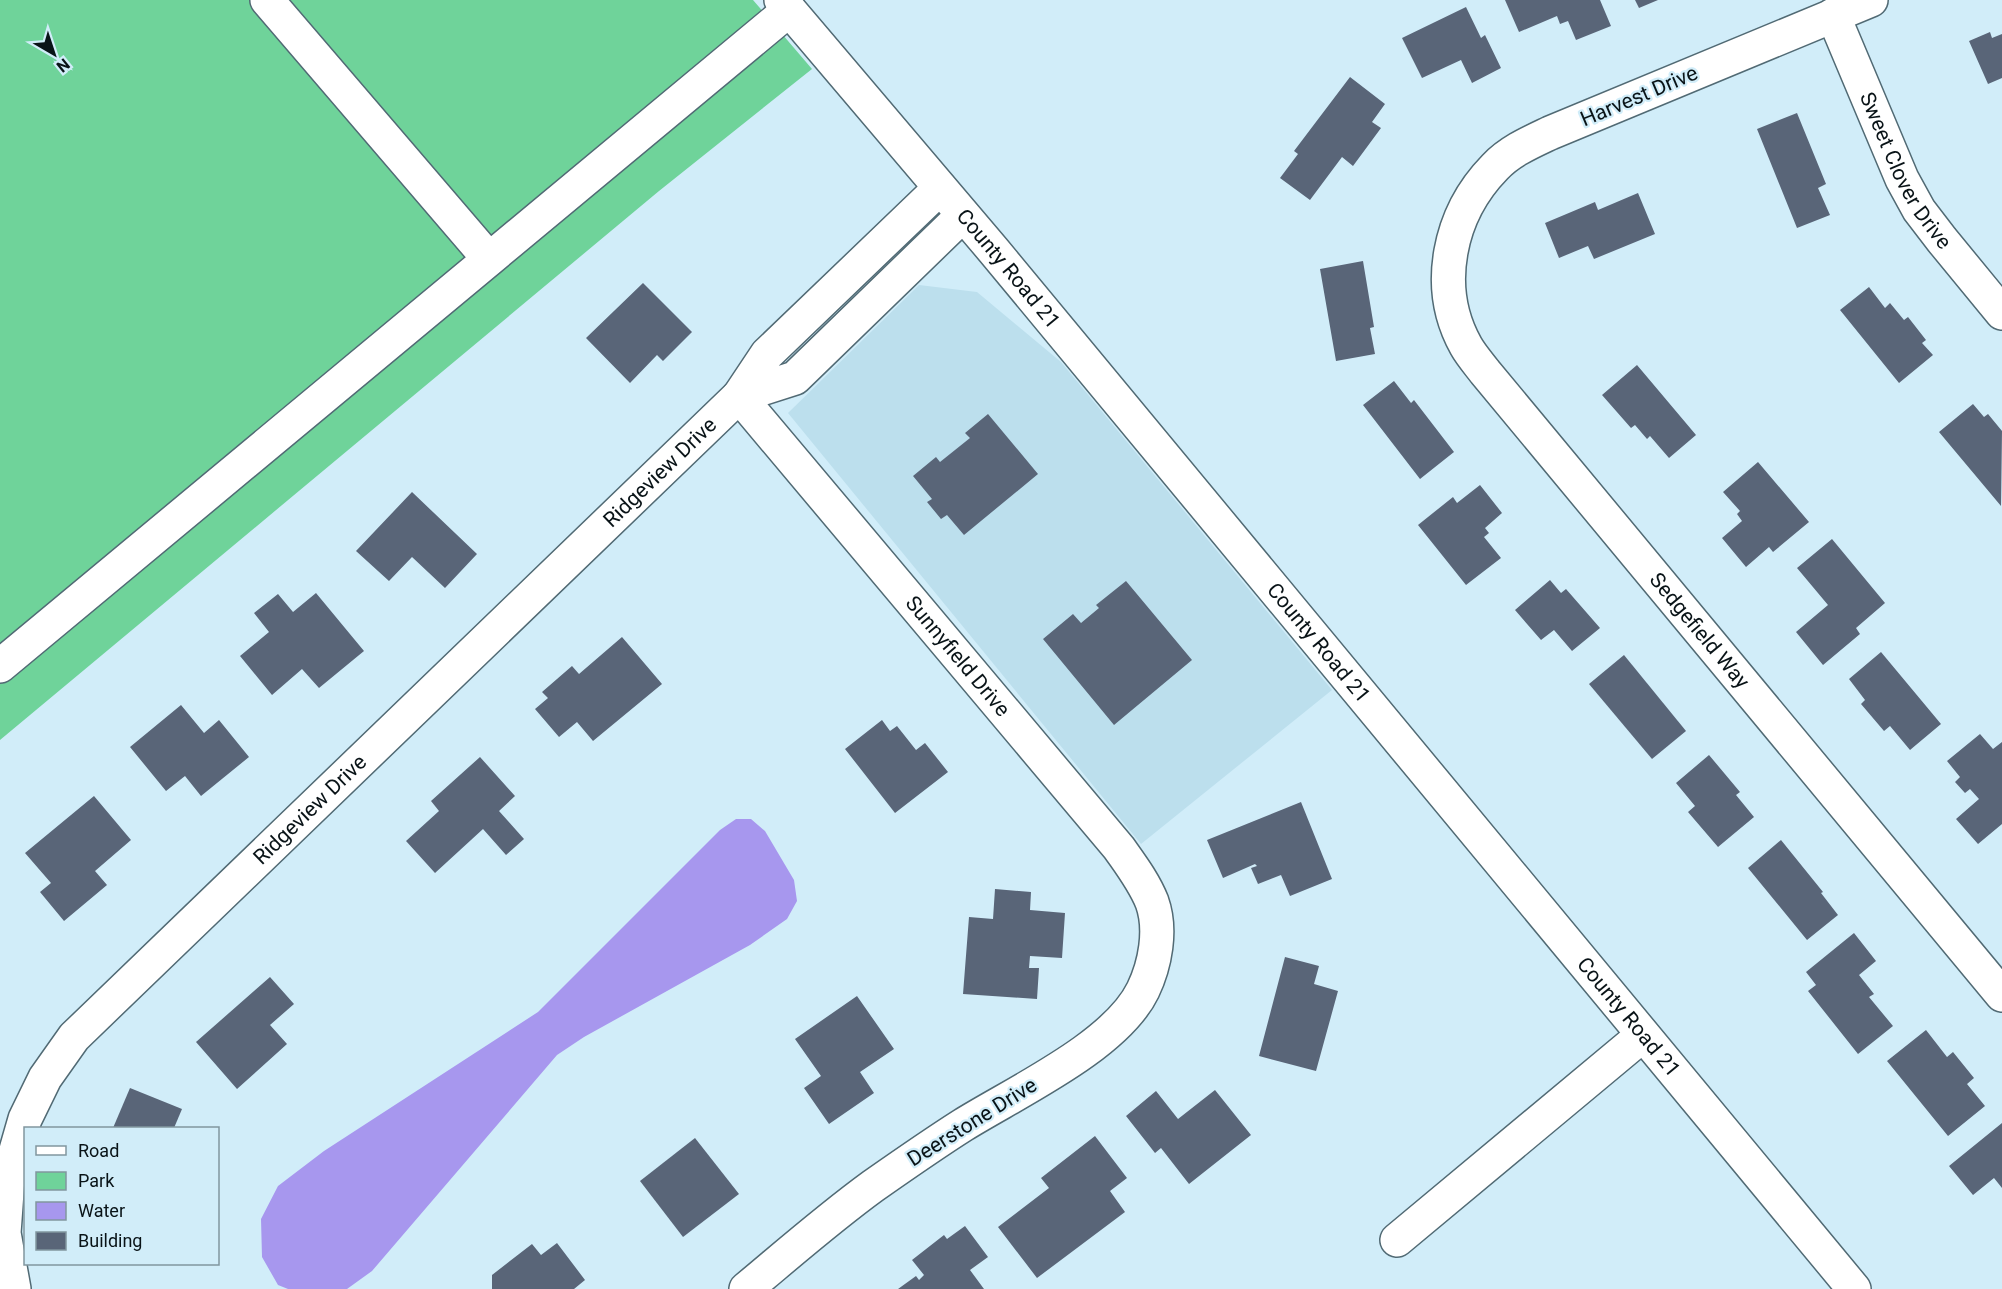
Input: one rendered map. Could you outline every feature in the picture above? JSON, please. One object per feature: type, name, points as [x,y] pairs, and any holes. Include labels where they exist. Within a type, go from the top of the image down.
[{"type":"street","points":[[267,0],[489,259]]},
{"type":"street","name":"Harvest Drive","points":[[1451,243],[1464,210],[1478,186],[1496,166],[1518,149],[1550,133],[1871,0]]},
{"type":"street","points":[[0,666],[489,259],[785,5]]},
{"type":"street","name":"County Road 21","points":[[785,5],[963,215],[1854,1289]]},
{"type":"street","name":"Sweet Clover Drive","points":[[1833,15],[1902,179],[1919,210],[2002,313]]},
{"type":"street","name":"Ridgeview Drive","points":[[14,1289],[4,1233],[8,1178],[25,1119],[45,1078],[74,1037],[739,396],[767,354],[940,188]]},
{"type":"street","name":"Ridgeview Drive","points":[[739,396],[795,378],[963,215]]},
{"type":"street","name":"Sedgefield Way","points":[[1451,243],[1449,271],[1455,318],[1466,346],[1485,372],[2002,995]]},
{"type":"street","name":"Sunnyfield Drive","points":[[739,396],[1119,848],[1141,879],[1152,904],[1156,930]]},
{"type":"street","name":"Deerstone Drive","points":[[746,1289],[873,1187],[962,1126],[1098,1042],[1124,1020],[1142,992],[1154,962],[1156,930]]},
{"type":"street","points":[[1397,1240],[1643,1035]]},
{"type":"shaded area","points":[[919,285],[977,292],[1061,362],[1332,690],[1141,844],[788,413]]},
{"type":"green space","points":[[0,0],[753,0],[812,69],[659,191],[0,740]]},
{"type":"water","points":[[736,819],[751,819],[765,831],[794,880],[797,901],[787,919],[750,945],[584,1037],[557,1055],[372,1271],[347,1289],[288,1289],[278,1285],[262,1257],[261,1219],[278,1186],[324,1151],[538,1012],[720,830]]},
{"type":"building","points":[[1505,0],[1600,0],[1611,26],[1576,40],[1568,21],[1560,24],[1557,16],[1519,32]]},
{"type":"building","points":[[1635,0],[1658,0],[1639,8]]},
{"type":"building","points":[[1466,7],[1481,38],[1485,35],[1501,68],[1472,83],[1461,60],[1422,78],[1402,38]]},
{"type":"building","points":[[1990,32],[1992,38],[2002,34],[2002,78],[1988,84],[1969,41]]},
{"type":"building","points":[[1350,77],[1385,104],[1372,122],[1381,128],[1353,166],[1342,157],[1310,200],[1280,178],[1298,154],[1294,151]]},
{"type":"building","points":[[1797,113],[1826,184],[1818,188],[1830,215],[1797,228],[1757,129]]},
{"type":"building","points":[[1638,193],[1655,234],[1594,259],[1588,246],[1559,258],[1545,223],[1595,202],[1598,210]]},
{"type":"building","points":[[1363,261],[1374,327],[1370,328],[1375,354],[1336,361],[1320,269]]},
{"type":"building","points":[[643,283],[692,332],[663,361],[657,355],[630,383],[586,338]]},
{"type":"building","points":[[1869,287],[1885,308],[1890,303],[1904,320],[1908,317],[1926,340],[1922,343],[1933,355],[1899,383],[1840,310]]},
{"type":"building","points":[[1637,365],[1696,435],[1669,458],[1650,436],[1647,439],[1635,425],[1631,428],[1602,395]]},
{"type":"building","points":[[1394,381],[1411,403],[1414,400],[1454,452],[1420,479],[1363,405]]},
{"type":"building","points":[[1973,404],[1984,417],[1988,414],[2002,431],[2001,506],[1939,432]]},
{"type":"building","points":[[988,414],[1038,474],[964,535],[947,515],[941,519],[927,502],[932,499],[913,476],[936,457],[940,462],[970,438],[965,433]]},
{"type":"building","points":[[1758,462],[1809,522],[1773,552],[1769,547],[1746,567],[1722,538],[1742,521],[1737,514],[1740,511],[1723,492]]},
{"type":"building","points":[[1480,485],[1502,513],[1485,528],[1489,533],[1484,537],[1501,558],[1466,585],[1418,525],[1453,497],[1457,503]]},
{"type":"building","points":[[412,492],[477,554],[445,588],[412,557],[389,581],[356,551]]},
{"type":"building","points":[[1832,539],[1885,603],[1856,628],[1860,634],[1823,665],[1796,632],[1828,605],[1797,568]]},
{"type":"building","points":[[1550,580],[1561,593],[1566,589],[1600,628],[1572,651],[1554,630],[1541,640],[1515,610]]},
{"type":"building","points":[[1126,581],[1192,660],[1114,725],[1043,639],[1073,614],[1081,623],[1099,608],[1096,605]]},
{"type":"building","points":[[316,593],[364,651],[319,688],[302,669],[272,695],[240,656],[269,632],[254,613],[278,594],[293,612]]},
{"type":"building","points":[[622,637],[662,684],[593,741],[577,722],[559,737],[535,709],[548,698],[542,692],[572,666],[579,674]]},
{"type":"building","points":[[1881,652],[1941,724],[1910,750],[1890,726],[1884,731],[1861,704],[1865,700],[1849,679]]},
{"type":"building","points":[[1624,655],[1686,731],[1652,759],[1589,684]]},
{"type":"building","points":[[181,705],[204,733],[219,720],[249,757],[201,796],[185,776],[166,791],[130,747]]},
{"type":"building","points":[[882,720],[890,731],[897,726],[916,750],[925,743],[948,772],[895,813],[845,749]]},
{"type":"building","points":[[1980,734],[1993,749],[2002,742],[2002,824],[1978,844],[1956,819],[1979,799],[1970,789],[1965,793],[1955,782],[1960,777],[1947,761]]},
{"type":"building","points":[[1709,755],[1740,792],[1736,795],[1754,817],[1718,847],[1688,812],[1695,806],[1676,783]]},
{"type":"building","points":[[480,757],[515,796],[499,811],[524,839],[506,855],[483,829],[435,873],[406,841],[439,811],[431,801]]},
{"type":"building","points":[[94,796],[131,840],[95,871],[107,885],[64,921],[40,892],[51,883],[25,853]]},
{"type":"building","points":[[1301,802],[1332,879],[1290,896],[1281,875],[1258,884],[1251,868],[1257,866],[1255,864],[1223,878],[1207,840]]},
{"type":"building","points":[[1781,840],[1823,892],[1821,893],[1838,915],[1807,940],[1748,868]]},
{"type":"building","points":[[995,889],[1031,892],[1030,910],[1065,913],[1062,958],[1030,956],[1029,968],[1039,968],[1037,999],[963,994],[969,917],[993,919]]},
{"type":"building","points":[[1854,933],[1876,961],[1859,975],[1874,994],[1869,997],[1893,1026],[1858,1054],[1808,991],[1816,985],[1806,972]]},
{"type":"building","points":[[1285,957],[1319,966],[1314,984],[1338,991],[1316,1071],[1259,1056]]},
{"type":"building","points":[[270,977],[294,1004],[270,1025],[287,1044],[237,1089],[196,1042]]},
{"type":"building","points":[[857,996],[894,1049],[860,1072],[874,1093],[829,1124],[804,1088],[821,1076],[795,1039]]},
{"type":"building","points":[[1926,1030],[1947,1057],[1953,1052],[1974,1078],[1967,1084],[1985,1106],[1948,1136],[1887,1061]]},
{"type":"building","points":[[130,1088],[182,1109],[174,1127],[113,1127]]},
{"type":"building","points":[[1215,1090],[1251,1135],[1189,1184],[1161,1148],[1155,1153],[1126,1116],[1156,1091],[1178,1119]]},
{"type":"building","points":[[2002,1123],[2002,1188],[1994,1178],[1973,1195],[1949,1166]]},
{"type":"building","points":[[1095,1136],[1127,1178],[1110,1191],[1125,1212],[1037,1278],[998,1227],[1049,1188],[1041,1178]]},
{"type":"building","points":[[695,1138],[739,1194],[683,1237],[640,1181]]},
{"type":"building","points":[[965,1226],[988,1257],[970,1270],[984,1289],[898,1289],[916,1276],[919,1280],[924,1275],[912,1260],[944,1235],[947,1239]]},
{"type":"building","points":[[557,1243],[585,1280],[574,1289],[492,1289],[492,1275],[532,1244],[541,1255]]}]
